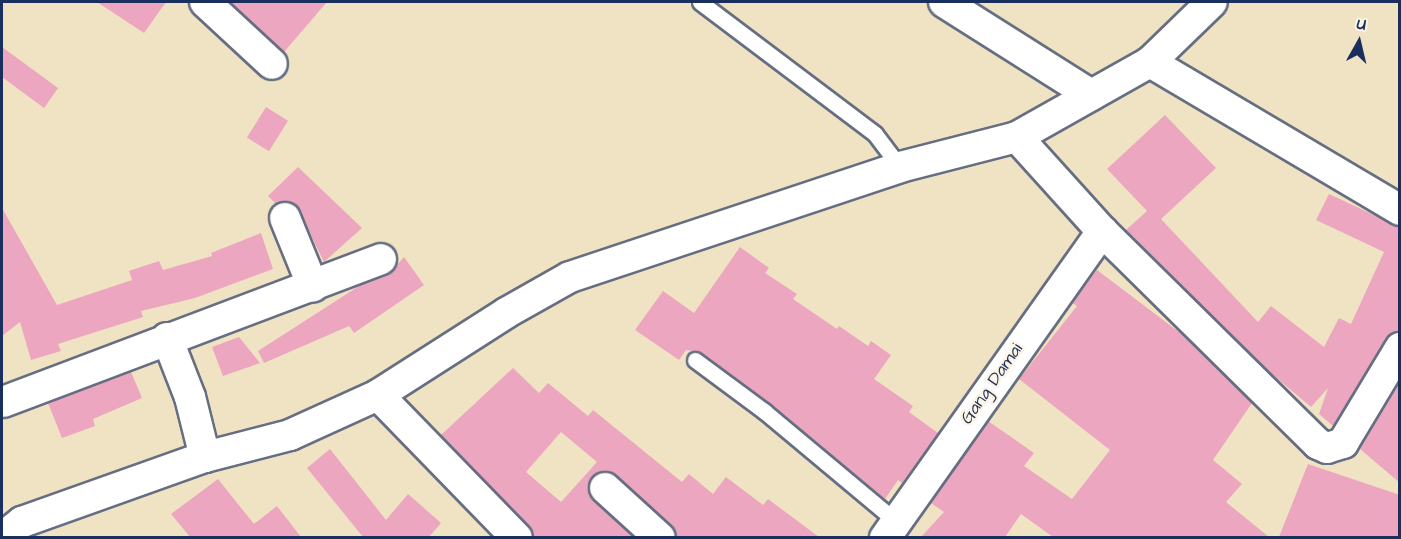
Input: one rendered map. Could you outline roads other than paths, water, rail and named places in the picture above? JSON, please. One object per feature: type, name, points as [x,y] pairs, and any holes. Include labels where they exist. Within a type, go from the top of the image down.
[{"type":"street","points":[[205,2],[272,64]]},
{"type":"street","points":[[944,2],[1091,95]]},
{"type":"street","points":[[2,537],[22,522],[205,457],[290,435],[378,395],[506,313],[570,277],[900,167],[1017,137],[1150,62],[1212,2]]},
{"type":"street","points":[[1150,62],[1400,210]]},
{"type":"street","points":[[1017,137],[1101,231],[1318,444],[1327,448],[1336,447],[1348,436],[1400,348]]},
{"type":"street","points":[[285,218],[313,287]]},
{"type":"street","name":"Gang Damai","points":[[892,530],[971,413],[1101,231]]},
{"type":"street","points":[[3,402],[167,338],[313,287],[381,259]]},
{"type":"street","points":[[167,338],[190,397],[205,457]]},
{"type":"street","points":[[378,395],[518,537]]},
{"type":"street","points":[[605,488],[660,537]]},
{"type":"lane","points":[[700,2],[875,134],[900,167]]},
{"type":"lane","points":[[695,360],[764,411],[892,530]]}]
